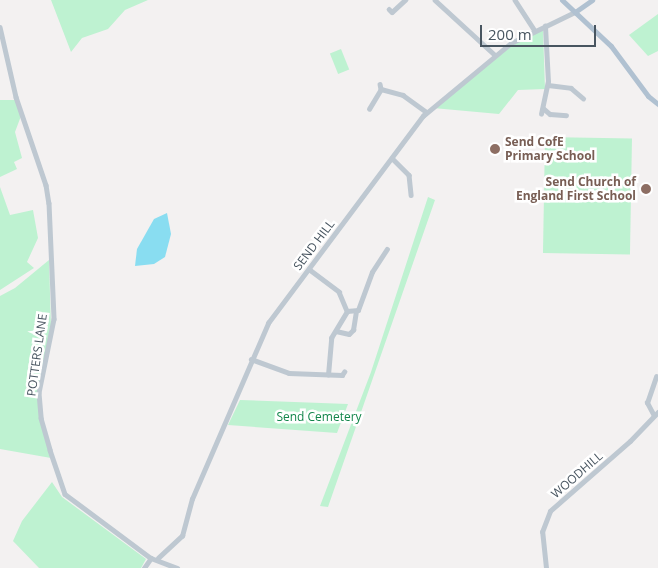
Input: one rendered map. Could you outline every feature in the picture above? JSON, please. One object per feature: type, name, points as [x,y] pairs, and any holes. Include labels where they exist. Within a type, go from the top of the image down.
[{"type":"main road","points":[[562,0],[611,46],[638,83],[658,104]]},
{"type":"main road","points":[[575,12],[592,0]]},
{"type":"street","points":[[392,12],[405,0]]},
{"type":"street","points":[[435,0],[446,8],[495,55]]},
{"type":"street","points":[[444,0],[446,8]]},
{"type":"street","points":[[516,0],[535,30]]},
{"type":"street","name":"SEND HILL","points":[[158,558],[182,536],[192,499],[234,406],[251,359],[268,323],[392,158],[424,109],[495,55],[535,30],[575,12]]},
{"type":"street","points":[[545,26],[548,85],[542,111],[550,114],[566,115]]},
{"type":"street","name":"POTTERS LANE","points":[[0,27],[16,97],[34,143],[49,203],[54,319],[39,393],[41,418],[65,494],[151,558]]},
{"type":"street","points":[[548,85],[571,88],[583,98]]},
{"type":"street","points":[[369,109],[381,86],[403,95],[424,109]]},
{"type":"street","points":[[392,158],[408,175],[411,195]]},
{"type":"street","points":[[336,331],[349,334],[353,330],[356,312],[369,279],[387,249]]},
{"type":"street","points":[[309,269],[338,292],[347,311]]},
{"type":"street","points":[[347,311],[356,312]]},
{"type":"street","points":[[328,375],[330,342],[347,311]]},
{"type":"street","points":[[251,359],[288,373],[342,375],[344,372]]},
{"type":"street","points":[[654,416],[647,403],[656,377]]},
{"type":"street","name":"WOODHILL","points":[[546,568],[542,532],[550,511],[630,441],[658,412]]},
{"type":"street","points":[[144,568],[151,558],[158,558],[177,568]]},
{"type":"green space","points":[[51,0],[148,0],[125,10],[108,29],[82,38],[71,52]]},
{"type":"green space","points":[[658,14],[658,51],[648,56],[629,35]]},
{"type":"green space","points":[[543,30],[545,89],[518,90],[499,114],[433,108],[513,45]]},
{"type":"green space","points":[[341,49],[349,69],[338,74],[330,53]]},
{"type":"green space","points":[[0,100],[15,100],[21,116],[15,132],[22,158],[14,162],[17,169],[0,177]]},
{"type":"green space","points":[[545,137],[632,139],[630,255],[543,253]]},
{"type":"green space","points":[[0,187],[10,215],[33,210],[38,238],[27,262],[34,268],[0,290]]},
{"type":"green space","points":[[428,197],[435,200],[328,507],[320,506],[371,372]]},
{"type":"green space","points":[[49,260],[51,327],[38,392],[51,458],[0,449],[0,296],[15,288]]},
{"type":"green space","name":"Send Cemetery","points":[[240,400],[348,404],[337,433],[228,425]]},
{"type":"green space","points":[[52,482],[62,497],[146,559],[141,568],[39,568],[13,541],[22,521]]},
{"type":"water","points":[[167,213],[171,234],[165,257],[154,264],[135,266],[137,249],[154,219]]},
{"type":"place","name":"Send CofE Primary School","points":[[495,149]]},
{"type":"place","name":"Send Church of England First School","points":[[646,189]]}]
